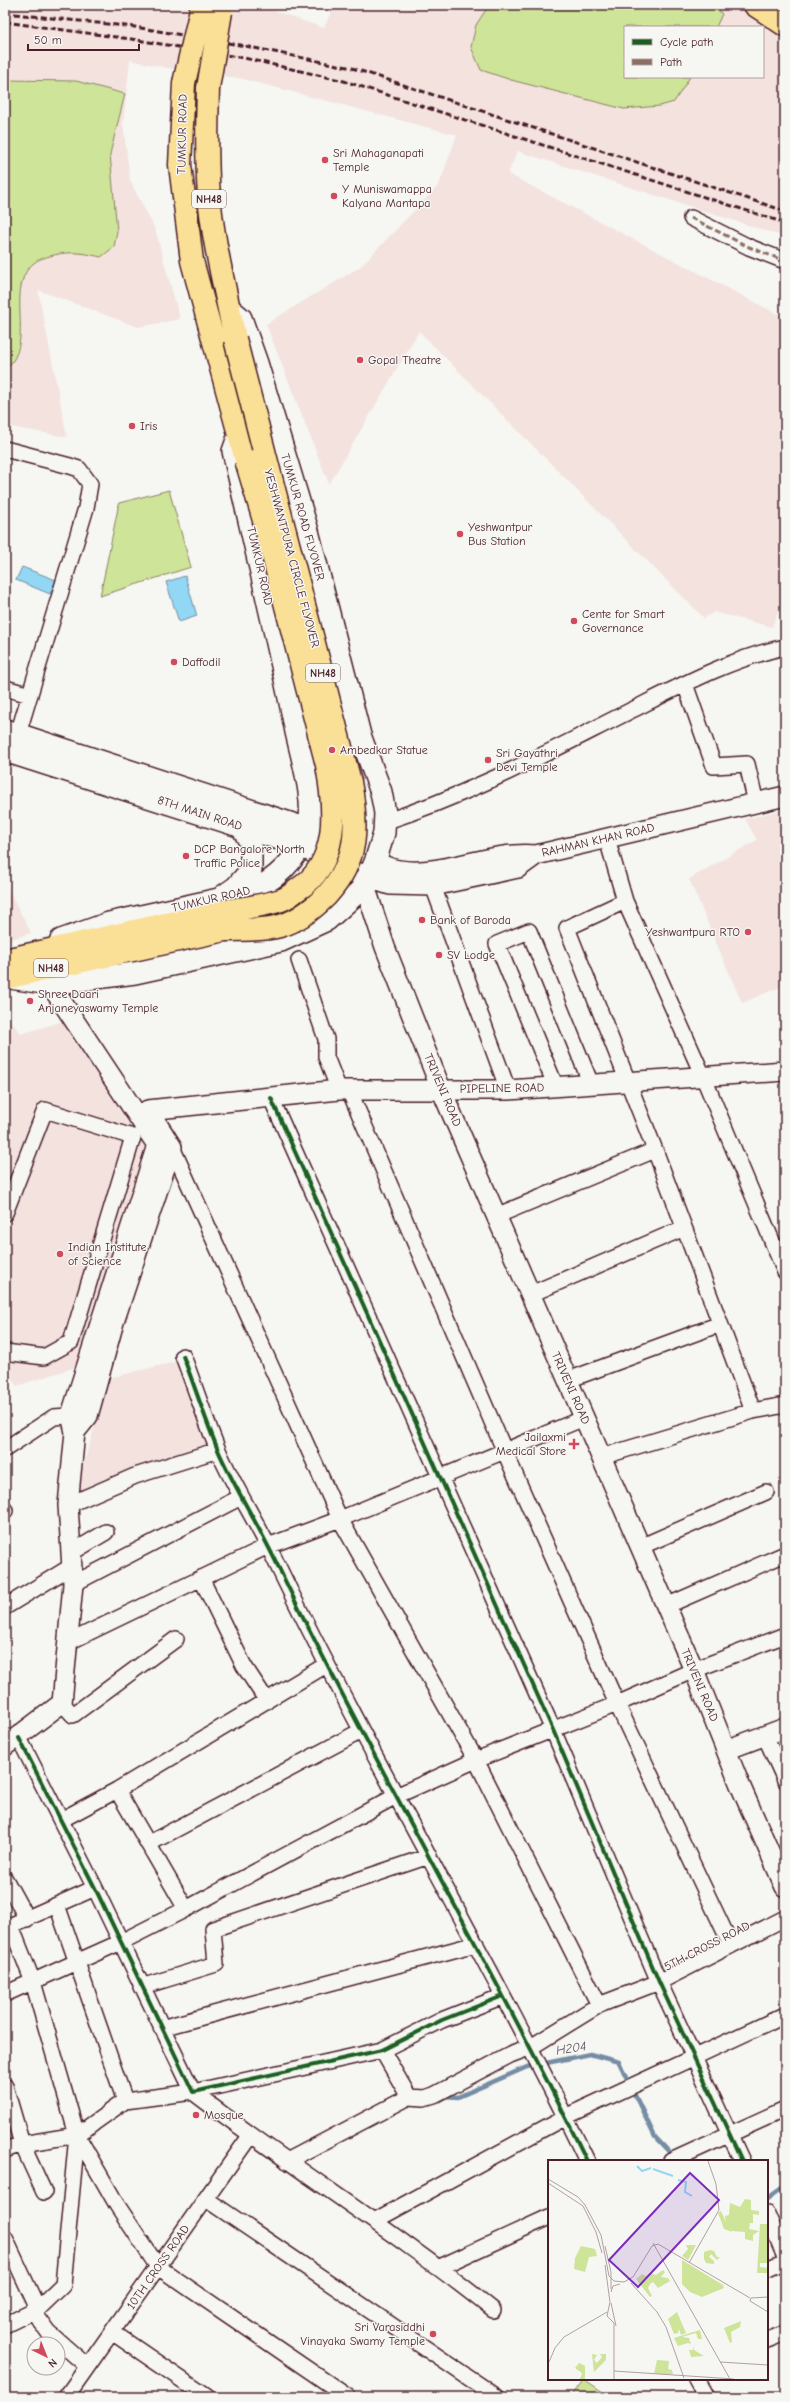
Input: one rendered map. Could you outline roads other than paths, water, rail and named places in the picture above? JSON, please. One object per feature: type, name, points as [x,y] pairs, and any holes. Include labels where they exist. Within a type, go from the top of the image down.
[{"type":"main road","points":[[755,5],[785,25]]},
{"type":"main road","name":"TUMKUR ROAD","points":[[212,7],[184,83],[180,165],[192,261],[240,434],[233,450],[279,647],[309,794],[305,838],[276,878],[246,893],[224,913]]},
{"type":"main road","name":"TUMKUR ROAD","points":[[212,7],[206,152],[213,230],[229,308]]},
{"type":"main road","name":"YESHWANTPURA CIRCLE FLYOVER","points":[[5,972],[224,913],[279,927],[299,918],[319,904],[336,884],[349,863],[355,838],[355,811],[350,782],[235,339],[229,308]]},
{"type":"main road","name":"TUMKUR ROAD FLYOVER","points":[[229,308],[241,318],[257,363],[308,532],[360,734],[381,792],[384,822]]},
{"type":"main road","name":"YESHWANTPURA CIRCLE FLYOVER","points":[[5,972],[42,952],[282,900],[303,886],[319,870],[328,850],[333,824],[332,796],[326,765],[263,517],[240,434]]},
{"type":"main road","name":"8TH MAIN ROAD","points":[[11,732],[60,759],[241,826],[305,838]]},
{"type":"main road","name":"8TH MAIN ROAD","points":[[5,751],[60,759],[305,838],[369,876]]},
{"type":"main road","points":[[5,972],[57,983],[135,973],[281,940],[327,920],[369,876],[384,833],[384,822]]},
{"type":"main road","points":[[224,913],[236,887],[251,870],[251,844],[241,826]]},
{"type":"main road","points":[[246,893],[260,944]]},
{"type":"street","points":[[691,218],[749,247],[785,261]]},
{"type":"street","points":[[5,449],[70,466],[79,470],[90,484],[86,508],[30,695],[11,732]]},
{"type":"street","points":[[384,822],[415,812],[486,784],[685,684],[764,652],[785,647]]},
{"type":"street","points":[[685,684],[714,766],[747,764],[756,803]]},
{"type":"street","points":[[5,688],[30,695]]},
{"type":"street","name":"RAHMAN KHAN ROAD","points":[[390,885],[433,886],[518,868],[536,855],[785,796]]},
{"type":"street","points":[[607,838],[625,902],[703,1076],[785,1272]]},
{"type":"street","points":[[369,876],[398,870],[428,870],[517,853],[536,855]]},
{"type":"street","name":"8TH MAIN ROAD","points":[[369,876],[390,885]]},
{"type":"street","name":"TRIVENI ROAD","points":[[369,876],[385,947],[441,1089],[694,1670],[726,1750],[785,1887]]},
{"type":"street","points":[[433,886],[508,1090]]},
{"type":"street","points":[[625,902],[567,928],[655,1150],[752,1411]]},
{"type":"street","points":[[556,1086],[497,944],[529,931],[591,1084]]},
{"type":"street","points":[[299,960],[326,1039],[326,1057],[344,1090],[617,1704],[731,1945]]},
{"type":"street","points":[[57,983],[148,1110],[340,1519],[476,1760],[599,2005]]},
{"type":"street","points":[[57,983],[164,1146],[114,1322],[78,1421],[68,1505],[72,1568],[62,1703],[73,1715],[176,1639]]},
{"type":"street","name":"PIPELINE ROAD","points":[[148,1110],[344,1090],[508,1090],[785,1071]]},
{"type":"street","points":[[271,1098],[553,1730],[659,1982],[742,2160]]},
{"type":"street","points":[[5,1213],[45,1110],[133,1137],[71,1342],[44,1357],[5,1352]]},
{"type":"street","points":[[496,1216],[655,1150]]},
{"type":"street","points":[[531,1294],[684,1228]]},
{"type":"street","points":[[568,1380],[720,1324]]},
{"type":"street","points":[[183,1356],[218,1450],[268,1546],[326,1666],[537,2059],[586,2160]]},
{"type":"street","points":[[601,1457],[752,1411],[785,1405]]},
{"type":"street","points":[[5,1449],[54,1417],[78,1421]]},
{"type":"street","points":[[67,1643],[268,1546],[340,1519],[439,1477],[505,1452],[584,1418]]},
{"type":"street","points":[[68,1505],[136,1476],[218,1450]]},
{"type":"street","points":[[640,1547],[766,1492]]},
{"type":"street","points":[[5,1607],[72,1568],[242,1497]]},
{"type":"street","points":[[72,1568],[106,1532]]},
{"type":"street","points":[[666,1606],[785,1554]]},
{"type":"street","points":[[201,1578],[244,1666],[266,1701]]},
{"type":"street","points":[[5,1994],[76,1963],[186,1910],[396,1796],[476,1760],[617,1704],[694,1670],[785,1635]]},
{"type":"street","points":[[61,1820],[117,1790],[326,1666]]},
{"type":"street","points":[[62,1703],[12,1742],[61,1820],[193,2092],[250,2136],[440,2267],[493,2310]]},
{"type":"street","points":[[726,1750],[785,1728]]},
{"type":"street","points":[[148,1844],[361,1731]]},
{"type":"street","points":[[765,1736],[785,1780]]},
{"type":"street","points":[[117,1790],[186,1910]]},
{"type":"street","points":[[142,1987],[216,1964],[213,1930],[429,1856]]},
{"type":"street","points":[[5,1879],[27,1919]]},
{"type":"street","points":[[95,1888],[8,1927],[32,1982],[77,2135],[117,2205],[158,2267],[348,2397]]},
{"type":"street","points":[[57,1905],[125,2101]]},
{"type":"street","name":"5TH CROSS ROAD","points":[[409,2097],[424,2098],[434,2094],[510,2055],[537,2059],[599,2005],[659,1982],[785,1918]]},
{"type":"street","points":[[161,2028],[476,1944]]},
{"type":"street","points":[[5,2150],[22,2144],[77,2135],[125,2101],[193,2092],[382,2050],[442,2020],[503,1996]]},
{"type":"street","points":[[374,2221],[565,2117],[785,2015]]},
{"type":"street","points":[[286,2161],[409,2097],[382,2050]]},
{"type":"street","points":[[5,2086],[22,2144],[44,2192]]},
{"type":"street","points":[[676,2158],[785,2109]]},
{"type":"street","points":[[5,2325],[35,2310],[63,2285],[77,2135]]},
{"type":"street","name":"10TH CROSS ROAD","points":[[66,2397],[250,2136]]},
{"type":"street","points":[[206,2199],[497,2397]]},
{"type":"street","points":[[768,2216],[785,2256]]},
{"type":"street","points":[[440,2267],[548,2217]]},
{"type":"street","points":[[5,2238],[35,2310],[48,2333],[88,2366]]},
{"type":"street","points":[[768,2269],[785,2261]]},
{"type":"street","points":[[112,2332],[207,2397]]},
{"type":"street","points":[[768,2340],[785,2333]]},
{"type":"street","points":[[697,2380],[706,2397]]},
{"type":"water","points":[[22,567],[56,580],[50,594],[16,580]]},
{"type":"water","points":[[185,576],[197,616],[179,622],[166,582]]},
{"type":"waterway","name":"H204","points":[[443,2096],[458,2097],[527,2067],[590,2054],[619,2062],[655,2137],[673,2156]]},
{"type":"waterway","name":"H204","points":[[768,2198],[785,2186]]},
{"type":"railway","points":[[5,13],[135,27],[240,45],[352,68],[785,211]]},
{"type":"railway","points":[[5,22],[131,39],[244,58],[344,81],[785,223]]},
{"type":"place","name":"Sri Mahaganapati Temple","points":[[325,160]]},
{"type":"place","name":"Y Muniswamappa Kalyana Mantapa","points":[[334,196]]},
{"type":"place","name":"Gopal Theatre","points":[[360,360]]},
{"type":"place","name":"Iris","points":[[132,426]]},
{"type":"place","name":"Yeshwantpur Bus Station","points":[[460,534]]},
{"type":"place","name":"Cente for Smart Governance","points":[[574,621]]},
{"type":"place","name":"Daffodil","points":[[174,662]]},
{"type":"place","name":"Ambedkar Statue","points":[[332,750]]},
{"type":"place","name":"Sri Gayathri Devi Temple","points":[[488,760]]},
{"type":"place","name":"DCP Bangalore North Traffic Police","points":[[186,856]]},
{"type":"place","name":"Bank of Baroda","points":[[422,920]]},
{"type":"place","name":"Yeshwantpura RTO","points":[[748,932]]},
{"type":"place","name":"SV Lodge","points":[[439,955]]},
{"type":"place","name":"Shree Daari Anjaneyaswamy Temple","points":[[30,1001]]},
{"type":"place","name":"Indian Institute of Science","points":[[60,1254]]},
{"type":"place","name":"Jailaxmi Medical Store","points":[[574,1444]]},
{"type":"place","name":"Mosque","points":[[196,2115]]},
{"type":"place","name":"Sri Varasiddhi Vinayaka Swamy Temple","points":[[433,2334]]}]
